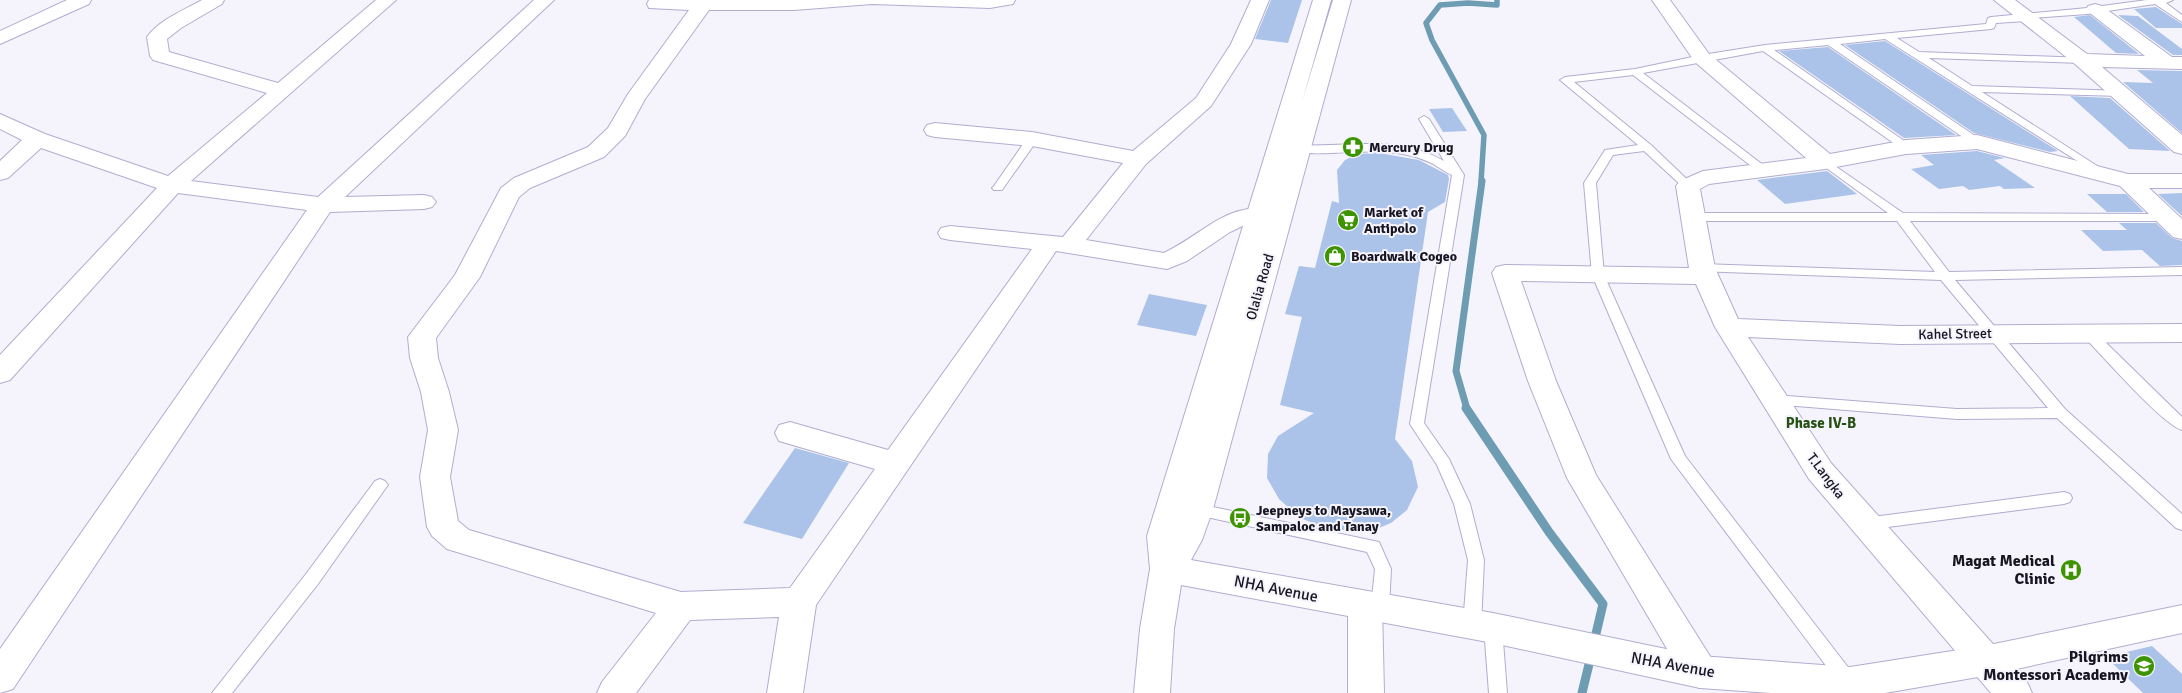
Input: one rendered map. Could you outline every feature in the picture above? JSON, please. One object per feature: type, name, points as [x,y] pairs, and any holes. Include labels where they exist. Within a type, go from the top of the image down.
[{"type":"street","points":[[0,38],[82,0]]},
{"type":"street","points":[[215,0],[174,24],[157,37],[160,56],[280,90]]},
{"type":"street","points":[[0,373],[172,185],[386,0]]},
{"type":"street","points":[[0,678],[323,205],[545,0]]},
{"type":"street","points":[[656,4],[704,2],[794,4],[866,0]]},
{"type":"street","points":[[878,0],[995,1]]},
{"type":"street","points":[[785,693],[799,602],[896,464],[1059,244],[1138,159],[1204,102],[1241,44],[1260,0]]},
{"type":"street","name":"Olalia Road","points":[[1152,693],[1157,628],[1167,569],[1186,540],[1184,507],[1289,147],[1322,0]]},
{"type":"street","name":"Olalia Road","points":[[1289,147],[1342,0]]},
{"type":"street","points":[[1661,0],[1702,58],[1825,162]]},
{"type":"street","points":[[2003,0],[2082,60],[2180,144]]},
{"type":"street","points":[[704,2],[635,98],[617,131],[596,152],[522,184],[509,193],[467,277],[422,337],[424,358],[435,392],[443,430],[435,477],[443,527],[458,540],[681,606],[799,602]]},
{"type":"street","points":[[2095,10],[2174,62]]},
{"type":"street","points":[[2082,60],[2174,62]]},
{"type":"street","points":[[0,121],[37,139],[172,185],[323,205],[424,202]]},
{"type":"street","points":[[934,130],[1032,139],[1138,159]]},
{"type":"street","points":[[0,173],[37,139]]},
{"type":"street","points":[[1688,186],[1703,178],[1825,162],[1906,147],[1977,142],[2118,179],[2182,181]]},
{"type":"street","points":[[2118,179],[2174,225]]},
{"type":"street","name":"T.Langka","points":[[1688,186],[1703,272],[1728,328],[1820,471],[1984,661],[2014,693]]},
{"type":"street","points":[[950,233],[1059,244],[1167,261],[1182,255],[1229,222],[1269,216]]},
{"type":"street","points":[[1700,672],[1582,478],[1542,381],[1505,273],[1598,275],[1703,272]]},
{"type":"street","name":"Kahel Street","points":[[1728,328],[1900,335],[1994,333],[2090,336],[2182,333]]},
{"type":"street","points":[[790,433],[896,464]]},
{"type":"street","name":"NHA Avenue","points":[[1167,569],[1482,626],[1700,672],[1850,684],[1984,661],[2182,619]]},
{"type":"street","points":[[615,693],[681,606]]},
{"type":"street","points":[[1366,693],[1372,607]]},
{"type":"lane","points":[[1688,186],[1647,148],[1565,80],[1635,72],[1702,58],[1765,48],[1991,26],[1991,20],[2163,1],[2182,19]]},
{"type":"lane","points":[[1887,36],[2118,179]]},
{"type":"lane","points":[[1829,41],[1977,142]]},
{"type":"lane","points":[[1765,48],[1906,147]]},
{"type":"lane","points":[[1918,55],[2082,60]]},
{"type":"lane","points":[[1635,72],[1763,170]]},
{"type":"lane","points":[[1971,89],[2121,93]]},
{"type":"lane","points":[[1424,119],[1458,175],[1417,424],[1444,464],[1462,504],[1476,560],[1482,626],[1498,693]]},
{"type":"lane","points":[[998,188],[1032,139]]},
{"type":"lane","points":[[1289,147],[1367,147],[1407,150],[1436,159],[1458,175]]},
{"type":"lane","points":[[1647,148],[1609,152],[1590,183],[1598,275],[1679,459],[1850,684]]},
{"type":"lane","points":[[1825,162],[1903,219],[1945,276],[2060,413],[2182,524]]},
{"type":"lane","points":[[1694,218],[1903,219],[2174,225]]},
{"type":"lane","points":[[1703,272],[1945,276],[2182,271]]},
{"type":"lane","points":[[2090,336],[2165,411],[2182,425]]},
{"type":"lane","points":[[1776,400],[1957,414],[2060,413]]},
{"type":"lane","points":[[221,693],[312,579],[380,485]]},
{"type":"lane","points":[[1865,524],[2064,498]]},
{"type":"lane","points":[[1184,507],[1373,547],[1384,569],[1372,607]]},
{"type":"building","points":[[1271,0],[1302,0],[1288,43],[1255,39]]},
{"type":"building","points":[[2156,7],[2182,24],[2182,28],[2156,28],[2134,9]]},
{"type":"building","points":[[2090,15],[2139,54],[2116,53],[2074,17]]},
{"type":"building","points":[[2118,15],[2138,16],[2182,49],[2182,55],[2173,55]]},
{"type":"building","points":[[1885,41],[2058,151],[2050,152],[1974,133],[1845,45]]},
{"type":"building","points":[[1828,47],[1956,135],[1904,138],[1779,51]]},
{"type":"building","points":[[2137,70],[2182,71],[2182,133],[2123,82],[2153,83]]},
{"type":"building","points":[[2070,96],[2110,98],[2170,151],[2129,149]]},
{"type":"building","points":[[1452,108],[1467,131],[1443,132],[1429,109]]},
{"type":"building","points":[[1977,151],[2005,158],[1994,160],[2035,188],[2004,189],[2000,186],[1969,190],[1963,186],[1939,189],[1911,169],[1934,165],[1921,155]]},
{"type":"building","points":[[1379,153],[1419,160],[1448,175],[1449,179],[1445,202],[1428,212],[1395,439],[1412,461],[1418,487],[1407,510],[1391,523],[1374,530],[1331,530],[1300,518],[1279,499],[1267,478],[1268,454],[1278,436],[1314,413],[1280,405],[1302,317],[1285,314],[1299,266],[1315,268],[1332,201],[1339,203],[1337,170],[1345,160],[1357,154]]},
{"type":"building","points":[[1827,171],[1857,194],[1785,204],[1757,180]]},
{"type":"building","points":[[2182,193],[2182,216],[2158,194]]},
{"type":"building","points":[[2087,194],[2126,194],[2144,212],[2107,212]]},
{"type":"building","points":[[2119,223],[2156,223],[2172,238],[2182,241],[2182,265],[2160,266],[2142,250],[2103,251],[2081,230],[2127,230]]},
{"type":"building","points":[[1149,294],[1207,305],[1196,336],[1137,325]]},
{"type":"building","points":[[795,448],[849,463],[802,539],[743,523]]},
{"type":"building","name":"Pilgrims Montessori Academy","points":[[2152,646],[2182,674],[2182,693],[2143,693],[2106,657]]},
{"type":"waterway","points":[[1481,182],[1484,135],[1432,40],[1426,23],[1440,5],[1468,3],[1497,5],[1497,0]]},
{"type":"waterway","points":[[1467,409],[1456,371],[1482,181]]},
{"type":"waterway","points":[[1466,408],[1549,532],[1603,604],[1594,642]]},
{"type":"waterway","points":[[1582,693],[1591,656]]},
{"type":"place","name":"Mercury Drug","points":[[1353,147]]},
{"type":"place","name":"Market of Antipolo","points":[[1348,220]]},
{"type":"place","name":"Boardwalk Cogeo","points":[[1335,256]]},
{"type":"place","name":"Jeepneys to Maysawa, Sampaloc and Tanay","points":[[1240,518]]},
{"type":"place","name":"Magat Medical Clinic","points":[[2071,570]]},
{"type":"place","name":"Pilgrims Montessori Academy","points":[[2144,666]]},
{"type":"district","name":"Phase IV-B","points":[[1821,423]]}]
